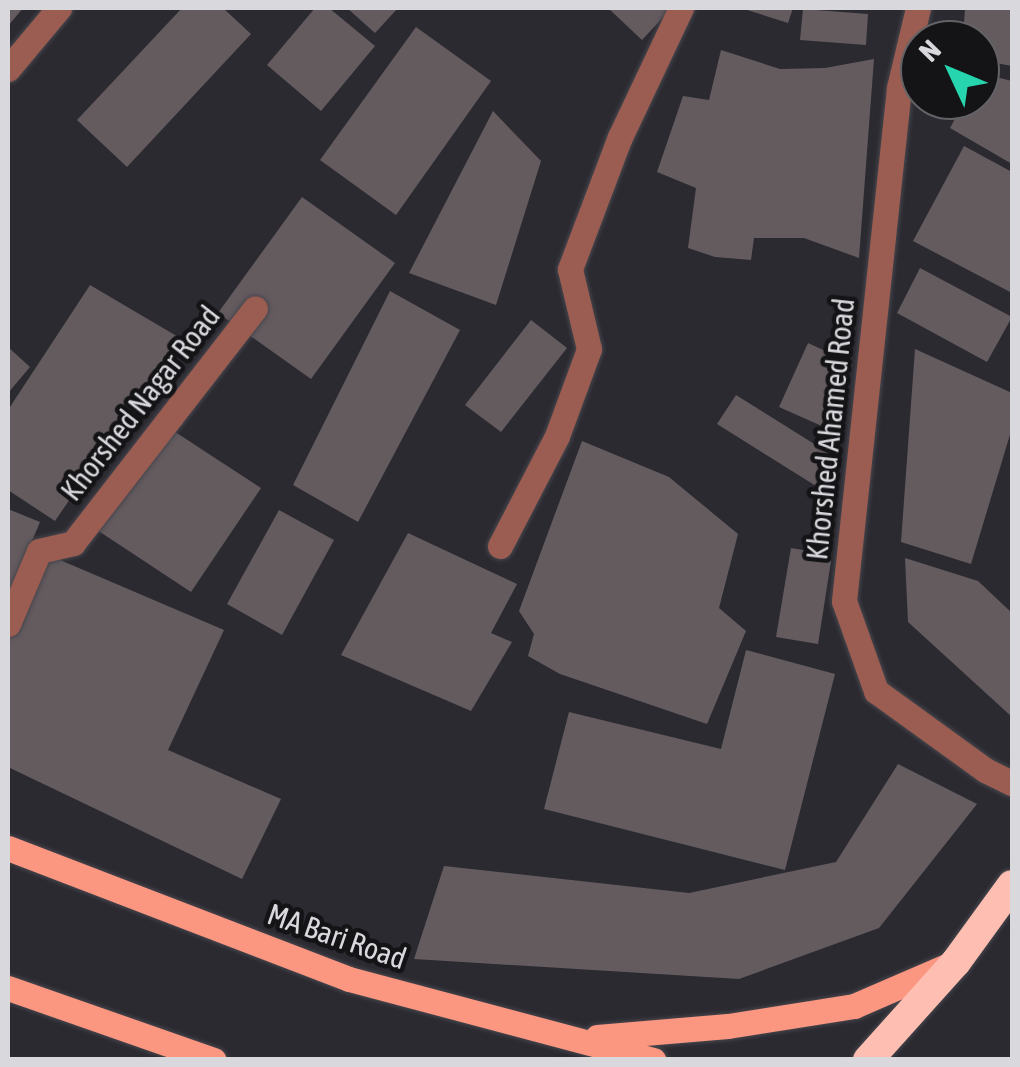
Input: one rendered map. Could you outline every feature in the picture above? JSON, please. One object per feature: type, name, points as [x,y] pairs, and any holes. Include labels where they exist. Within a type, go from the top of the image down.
[{"type":"highway","points":[[868,1060],[956,962],[1012,885]]},
{"type":"main road","name":"MA Bari Road","points":[[8,848],[350,978],[653,1060]]},
{"type":"main road","points":[[572,1038],[728,1026],[854,1006],[956,962]]},
{"type":"main road","points":[[8,988],[214,1060]]},
{"type":"street","points":[[8,70],[59,8]]},
{"type":"street","points":[[500,546],[556,436],[589,349],[570,269],[620,137],[681,8]]},
{"type":"street","name":"Khorshed Ahamed Road","points":[[918,8],[900,88],[844,601],[876,691],[985,770],[1012,782]]},
{"type":"street","name":"Khorshed Nagar Road","points":[[8,624],[39,551],[73,543],[255,308]]},
{"type":"building","points":[[8,8],[23,8],[8,26]]},
{"type":"building","points":[[182,8],[223,8],[251,34],[127,167],[77,120]]},
{"type":"building","points":[[315,8],[329,8],[375,46],[321,111],[267,65]]},
{"type":"building","points":[[347,8],[398,8],[375,33]]},
{"type":"building","points":[[608,8],[672,8],[642,40]]},
{"type":"building","points":[[741,8],[793,8],[788,23]]},
{"type":"building","points":[[965,8],[1012,8],[1012,66],[1000,64],[1000,20],[964,20]]},
{"type":"building","points":[[803,9],[868,14],[866,45],[800,40]]},
{"type":"building","points":[[416,27],[491,81],[396,215],[320,160]]},
{"type":"building","points":[[721,50],[780,69],[825,68],[874,59],[859,258],[804,238],[754,238],[751,260],[715,257],[688,248],[696,188],[657,172],[683,96],[709,100]]},
{"type":"building","points":[[1000,78],[1012,81],[1012,164],[950,128],[954,120],[1000,120]]},
{"type":"building","points":[[493,111],[541,161],[496,305],[409,273]]},
{"type":"building","points":[[964,146],[1012,172],[1012,293],[913,241]]},
{"type":"building","points":[[302,197],[395,263],[311,379],[218,313]]},
{"type":"building","points":[[920,268],[1012,317],[987,362],[897,313]]},
{"type":"building","points":[[90,285],[180,338],[55,521],[8,490],[8,410]]},
{"type":"building","points":[[390,291],[460,330],[358,522],[293,485]]},
{"type":"building","points":[[531,320],[567,348],[501,432],[465,405]]},
{"type":"building","points":[[808,343],[853,364],[824,427],[779,407]]},
{"type":"building","points":[[8,347],[30,367],[8,393]]},
{"type":"building","points":[[915,349],[1012,393],[1012,428],[971,564],[901,542]]},
{"type":"building","points":[[736,395],[835,457],[816,486],[717,424]]},
{"type":"building","points":[[163,424],[261,488],[191,592],[94,528]]},
{"type":"building","points":[[582,441],[669,477],[738,534],[719,608],[746,631],[707,724],[560,674],[528,656],[534,634],[519,611]]},
{"type":"building","points":[[8,509],[40,522],[8,598]]},
{"type":"building","points":[[279,510],[334,540],[282,635],[227,604]]},
{"type":"building","points":[[408,533],[517,584],[491,633],[512,642],[471,711],[341,655]]},
{"type":"building","points":[[791,548],[832,555],[818,644],[776,637]]},
{"type":"building","points":[[39,551],[224,630],[168,750],[281,799],[242,879],[8,767],[8,633]]},
{"type":"building","points":[[905,558],[978,581],[1012,613],[1012,717],[908,622]]},
{"type":"building","points":[[746,650],[835,674],[785,870],[544,809],[569,712],[721,749]]},
{"type":"building","points":[[898,764],[977,804],[879,928],[739,979],[414,959],[444,866],[689,893],[836,862]]}]
